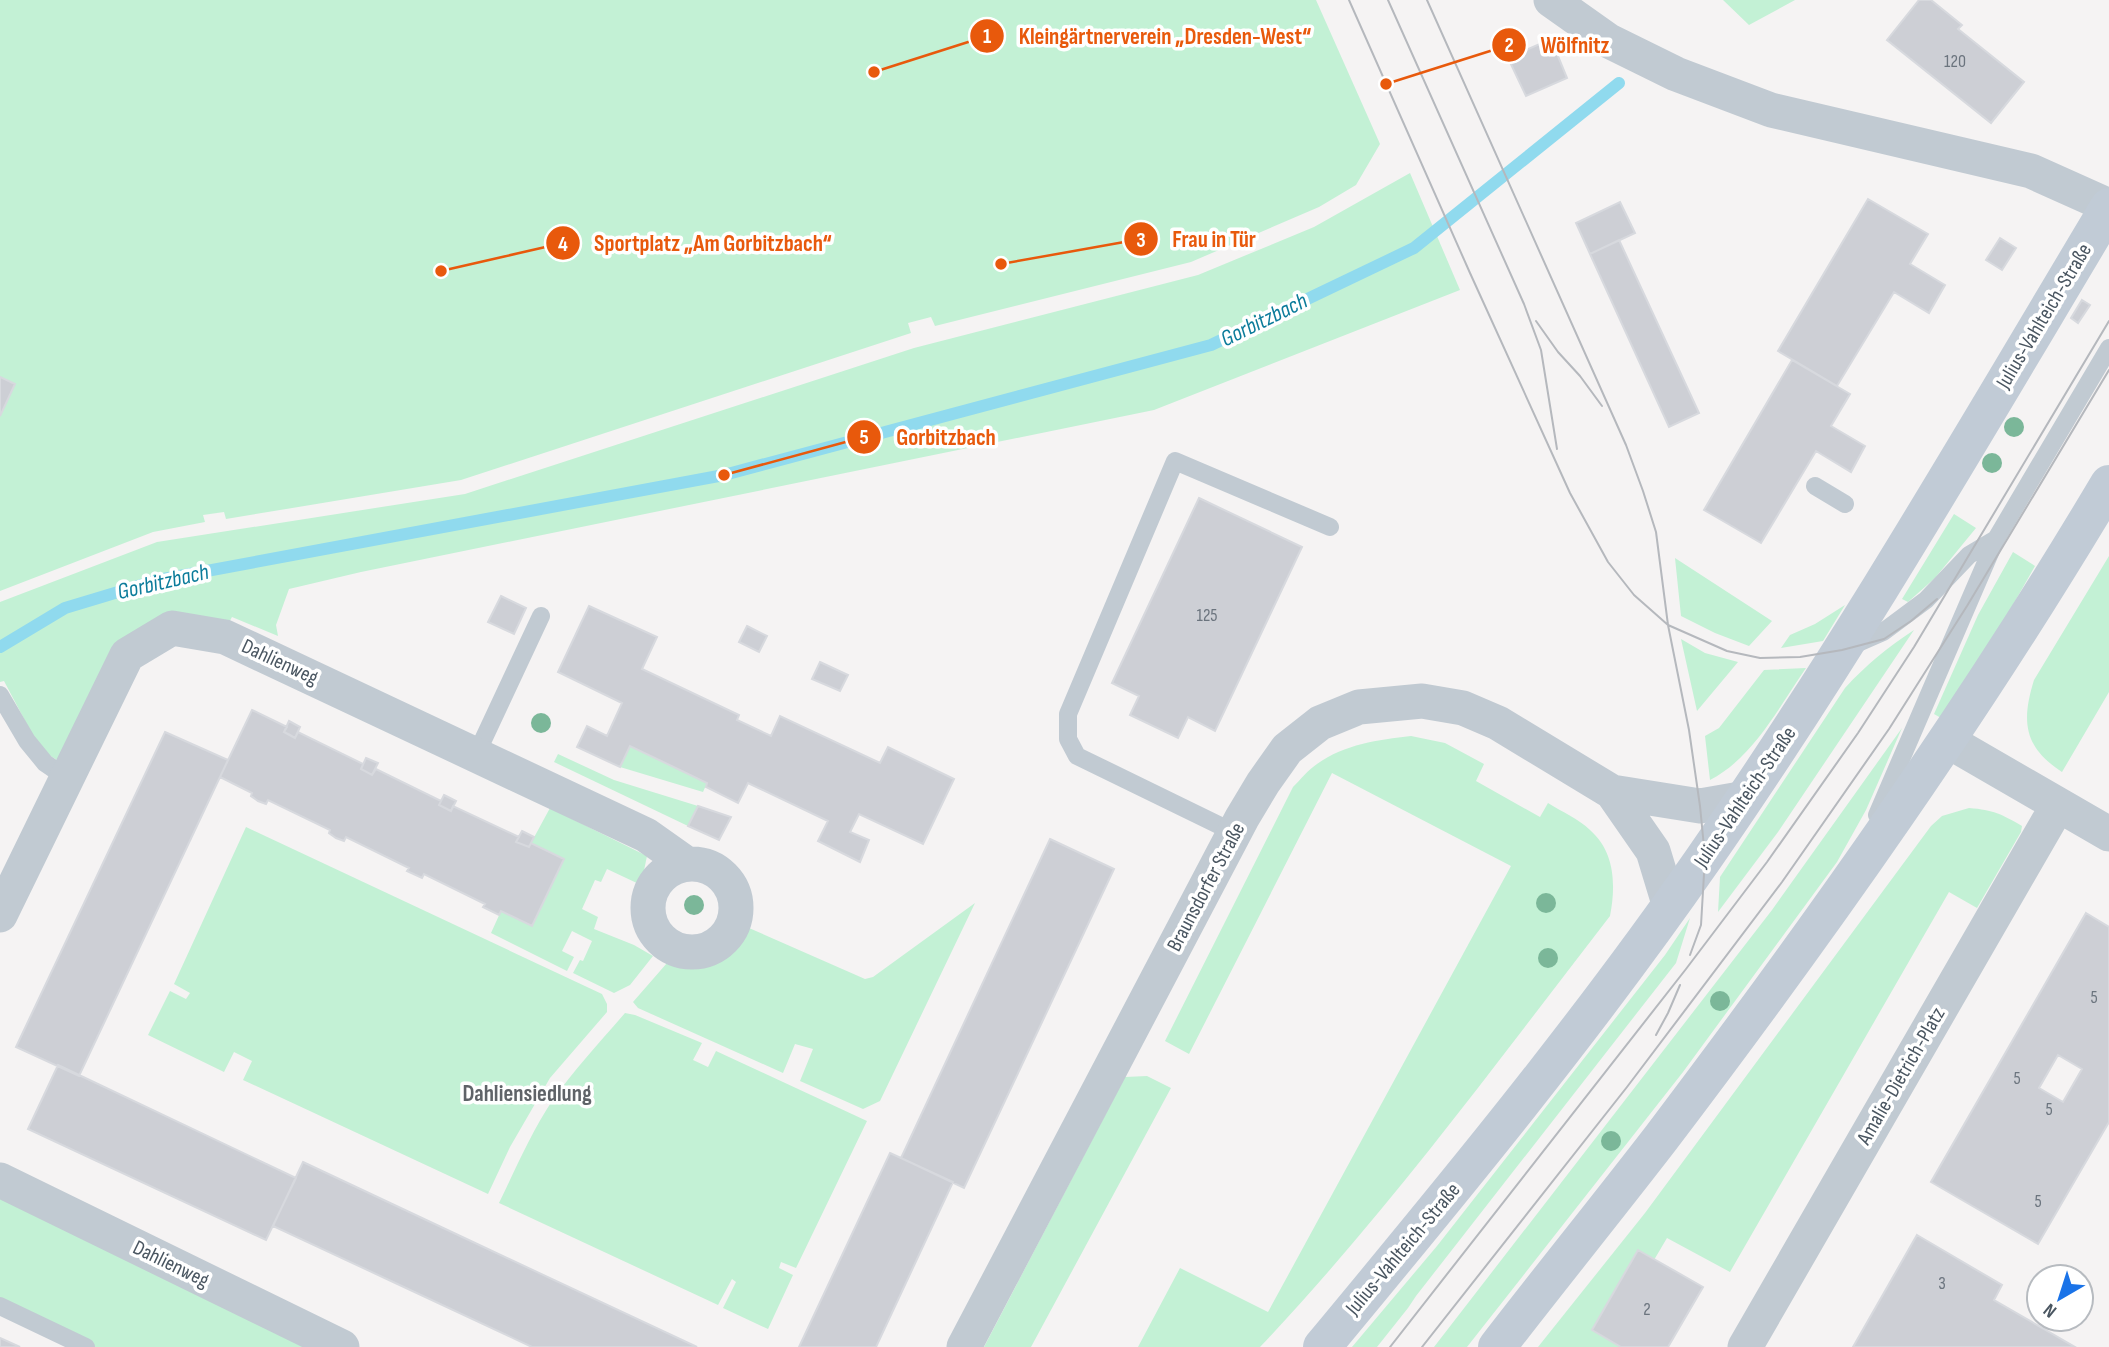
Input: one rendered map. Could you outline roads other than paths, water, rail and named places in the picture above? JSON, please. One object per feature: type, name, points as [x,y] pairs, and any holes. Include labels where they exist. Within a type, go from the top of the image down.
[{"type":"main road","name":"Julius-Vahlteich-Straße","points":[[1322,1347],[1467,1171],[1618,978],[1746,798],[1842,650],[2109,206]]},
{"type":"main road","points":[[1497,1347],[1661,1138],[1843,891],[1948,741],[2063,562],[2109,484]]},
{"type":"street","name":"Julius-Vahlteich-Straße","points":[[1551,0],[1609,41],[1676,75],[1759,106],[2032,171],[2109,206]]},
{"type":"street","name":"Dahlienweg","points":[[0,915],[127,655],[172,628],[225,637],[646,835],[687,864]]},
{"type":"street","name":"Braunsdorfer Straße","points":[[964,1347],[1263,783],[1287,749],[1320,723],[1359,707],[1422,701],[1463,708],[1498,723],[1612,792],[1700,806],[1746,798]]},
{"type":"street","points":[[1948,741],[2109,834]]},
{"type":"street","name":"Braunsdorfer Straße","points":[[1612,792],[1653,851],[1670,907]]},
{"type":"street","name":"Amalie-Dietrich-Platz","points":[[1745,1347],[2058,805]]},
{"type":"street","name":"Dahlienweg","points":[[0,1180],[342,1347]]},
{"type":"lane","points":[[1843,891],[1996,539],[2109,348]]},
{"type":"lane","points":[[1235,833],[1077,756],[1068,739],[1068,714],[1175,461],[1330,527]]},
{"type":"lane","points":[[1815,486],[1845,504]]},
{"type":"lane","points":[[1842,650],[1883,632],[1926,600],[1969,555],[1996,539]]},
{"type":"lane","points":[[476,755],[541,616]]},
{"type":"lane","points":[[0,695],[27,741],[45,763],[67,778]]},
{"type":"lane","points":[[0,1306],[86,1347]]},
{"type":"waterway","name":"Gorbitzbach","points":[[0,647],[65,608],[158,580],[724,475],[1211,345],[1414,248],[1619,83]]},
{"type":"tram line","points":[[1349,0],[1570,493],[1608,562],[1634,595],[1668,625],[1727,651],[1760,658],[1800,657],[1884,639],[1937,599]]},
{"type":"tram line","points":[[1388,0],[1524,304],[1541,350],[1557,449]]},
{"type":"tram line","points":[[1427,0],[1626,445],[1656,532],[1668,625],[1689,730],[1705,857],[1701,925],[1690,955]]},
{"type":"tram line","points":[[1536,321],[1602,406]]},
{"type":"tram line","points":[[1390,1347],[1686,969],[1767,862],[1858,733],[1914,647],[2109,321]]},
{"type":"tram line","points":[[1422,1347],[1627,1087],[1782,882],[1889,729],[1967,606],[2109,370]]},
{"type":"tram line","points":[[1656,1035],[1680,985]]},
{"type":"place","name":"Kleingärtnerverein „Dresden-West“","points":[[874,72]]},
{"type":"place","name":"Wölfnitz","points":[[1386,84]]},
{"type":"place","name":"Frau in Tür","points":[[1001,264]]},
{"type":"place","name":"Sportplatz „Am Gorbitzbach“","points":[[441,271]]},
{"type":"place","name":"Gorbitzbach","points":[[724,475]]},
{"type":"district","name":"Dahliensiedlung","points":[[527,1094]]}]
